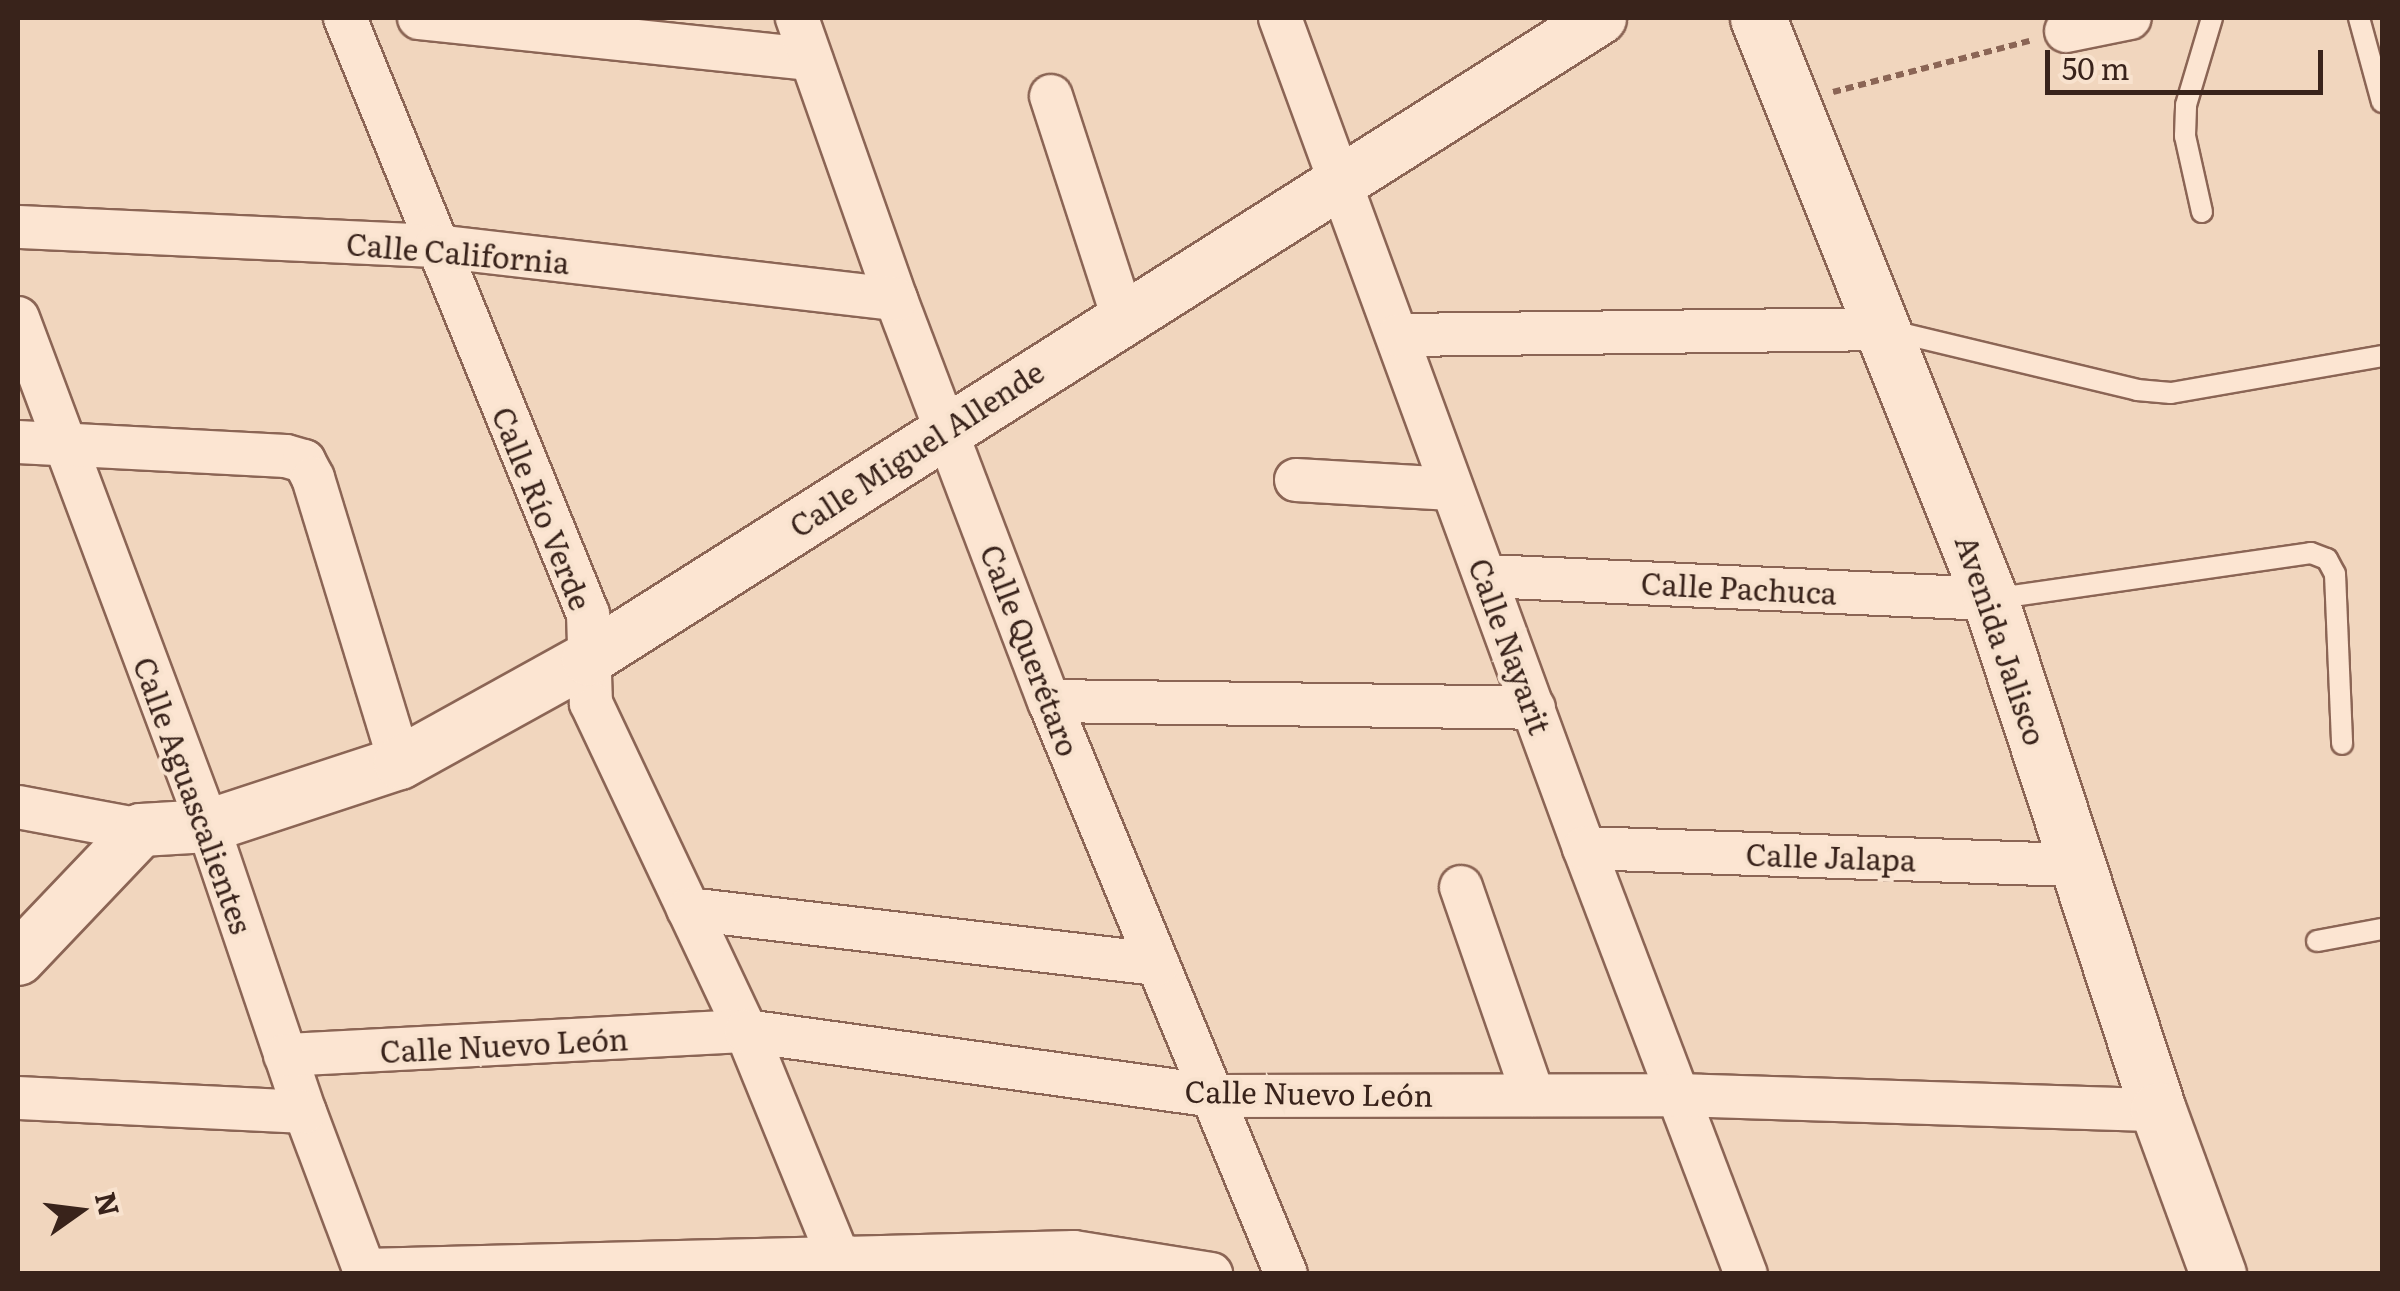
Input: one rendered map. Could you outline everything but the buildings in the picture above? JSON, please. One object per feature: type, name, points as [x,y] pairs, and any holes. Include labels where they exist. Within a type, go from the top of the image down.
[{"type":"main road","name":"Avenida Jalisco","points":[[1758,18],[1886,329],[1990,599],[2158,1110],[2218,1274]]},
{"type":"street","name":"Calle Río Verde","points":[[345,18],[588,614],[590,702],[746,1031],[843,1267]]},
{"type":"street","points":[[418,18],[812,59]]},
{"type":"street","name":"Calle Querétaro","points":[[797,18],[896,299],[1049,701],[1286,1274]]},
{"type":"street","name":"Calle Nayarit","points":[[1280,18],[1584,848],[1746,1274]]},
{"type":"street","name":"Calle Miguel Allende","points":[[141,830],[208,826],[400,763],[588,659],[946,428],[1600,18]]},
{"type":"street","points":[[2066,31],[2130,18]]},
{"type":"street","points":[[1051,96],[1123,317]]},
{"type":"street","name":"Calle California","points":[[18,227],[436,246],[896,299]]},
{"type":"street","name":"Calle Aguascalientes","points":[[18,318],[208,826],[305,1112],[366,1272]]},
{"type":"street","points":[[1399,335],[1886,329]]},
{"type":"street","points":[[18,442],[286,456],[304,461],[313,478],[400,763]]},
{"type":"street","points":[[1296,480],[1452,489]]},
{"type":"street","name":"Calle Pachuca","points":[[1487,576],[1990,599]]},
{"type":"street","points":[[1049,701],[1534,708]]},
{"type":"street","points":[[18,807],[141,830]]},
{"type":"street","points":[[18,959],[141,830]]},
{"type":"street","name":"Calle Jalapa","points":[[1584,848],[2078,865]]},
{"type":"street","points":[[1462,887],[1533,1095]]},
{"type":"street","points":[[688,909],[1158,964]]},
{"type":"street","name":"Calle Nuevo León","points":[[285,1055],[746,1031],[1213,1096],[1676,1095],[2158,1110]]},
{"type":"street","points":[[18,1098],[305,1112]]},
{"type":"street","points":[[366,1272],[1078,1263],[1211,1274]]},
{"type":"lane","points":[[2202,212],[2185,136],[2186,105],[2212,18]]},
{"type":"lane","points":[[2359,18],[2382,102]]},
{"type":"lane","points":[[1886,329],[2137,390],[2172,393],[2382,356]]},
{"type":"lane","points":[[1990,599],[2311,552],[2327,559],[2335,574],[2342,744]]},
{"type":"lane","points":[[2317,941],[2382,930]]},
{"type":"path","points":[[1793,103],[2066,31]]}]
